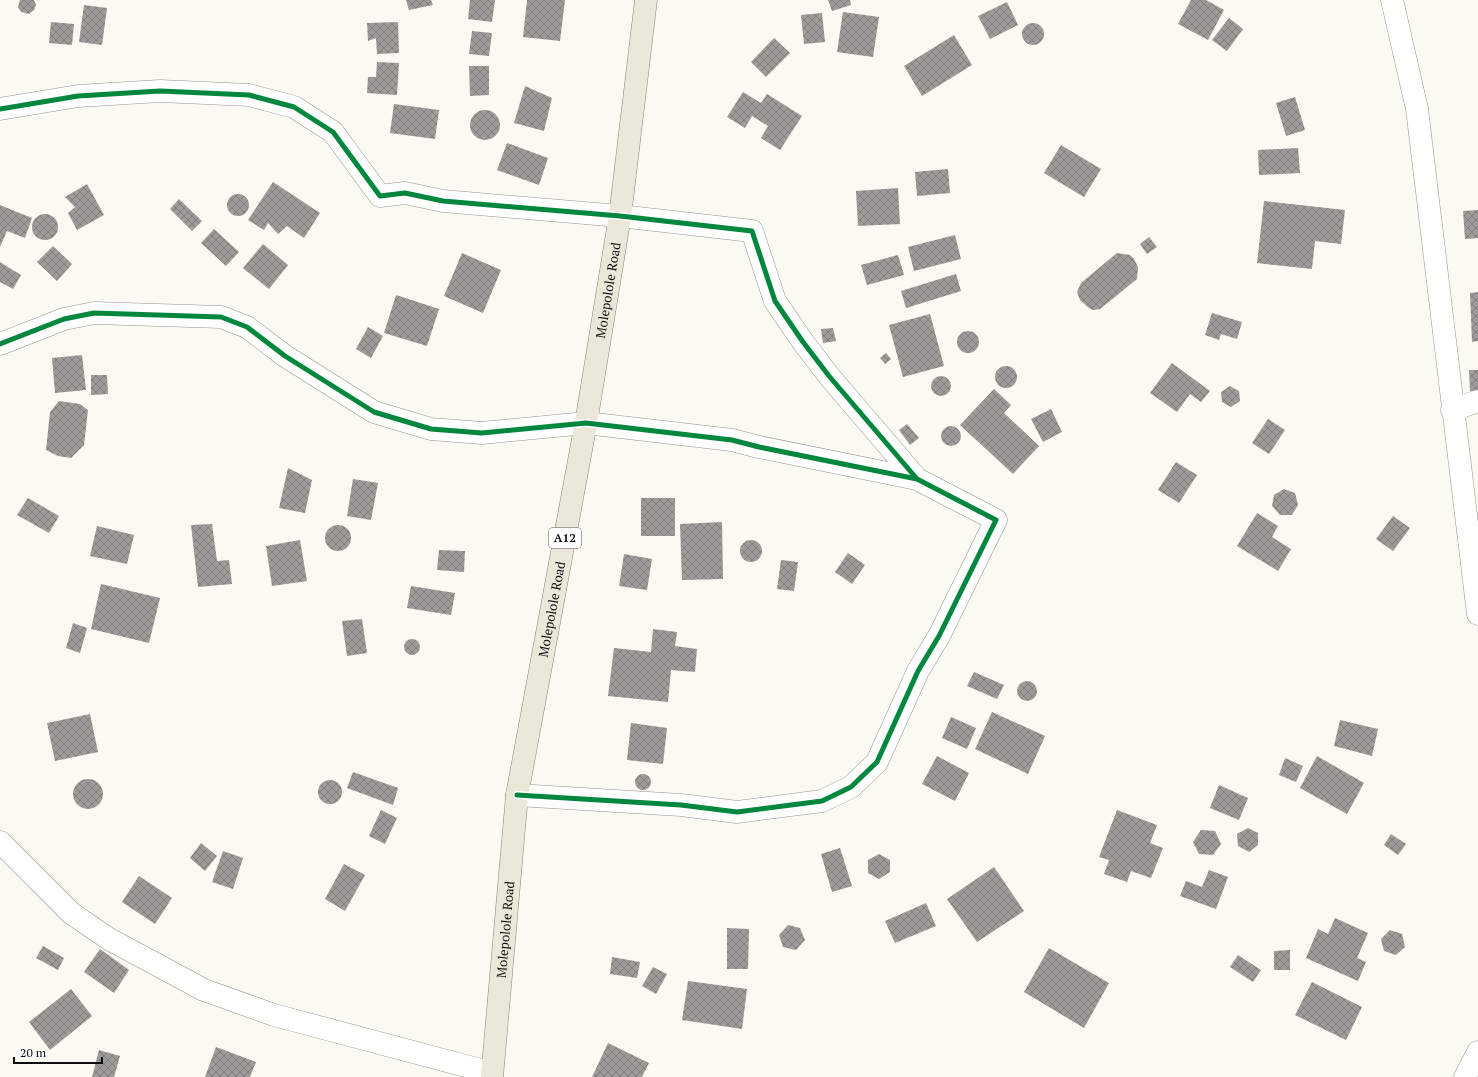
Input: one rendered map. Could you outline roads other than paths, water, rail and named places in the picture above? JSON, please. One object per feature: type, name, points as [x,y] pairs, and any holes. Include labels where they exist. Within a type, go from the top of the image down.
[{"type":"main road","name":"Molepolole Road","points":[[492,1075],[517,795],[586,423],[620,216],[646,0]]},
{"type":"street","points":[[1392,0],[1417,109],[1452,410],[1478,614]]},
{"type":"street","points":[[0,109],[78,96],[160,91],[249,94],[294,107],[333,132],[380,196],[405,193],[443,201],[620,216],[752,231],[775,300],[803,342],[829,376],[917,479]]},
{"type":"street","points":[[0,344],[64,319],[94,313],[221,317],[247,327],[285,356],[374,412],[431,429],[482,433],[586,423],[732,440],[759,448],[917,479],[996,520],[939,636],[918,671],[876,762],[851,787],[822,801],[737,812],[681,805],[517,795]]},
{"type":"street","points":[[1452,410],[1478,401]]},
{"type":"street","points":[[0,842],[71,913],[109,939],[204,990],[274,1016],[492,1075]]},
{"type":"street","points":[[1466,1077],[1478,1052]]}]
